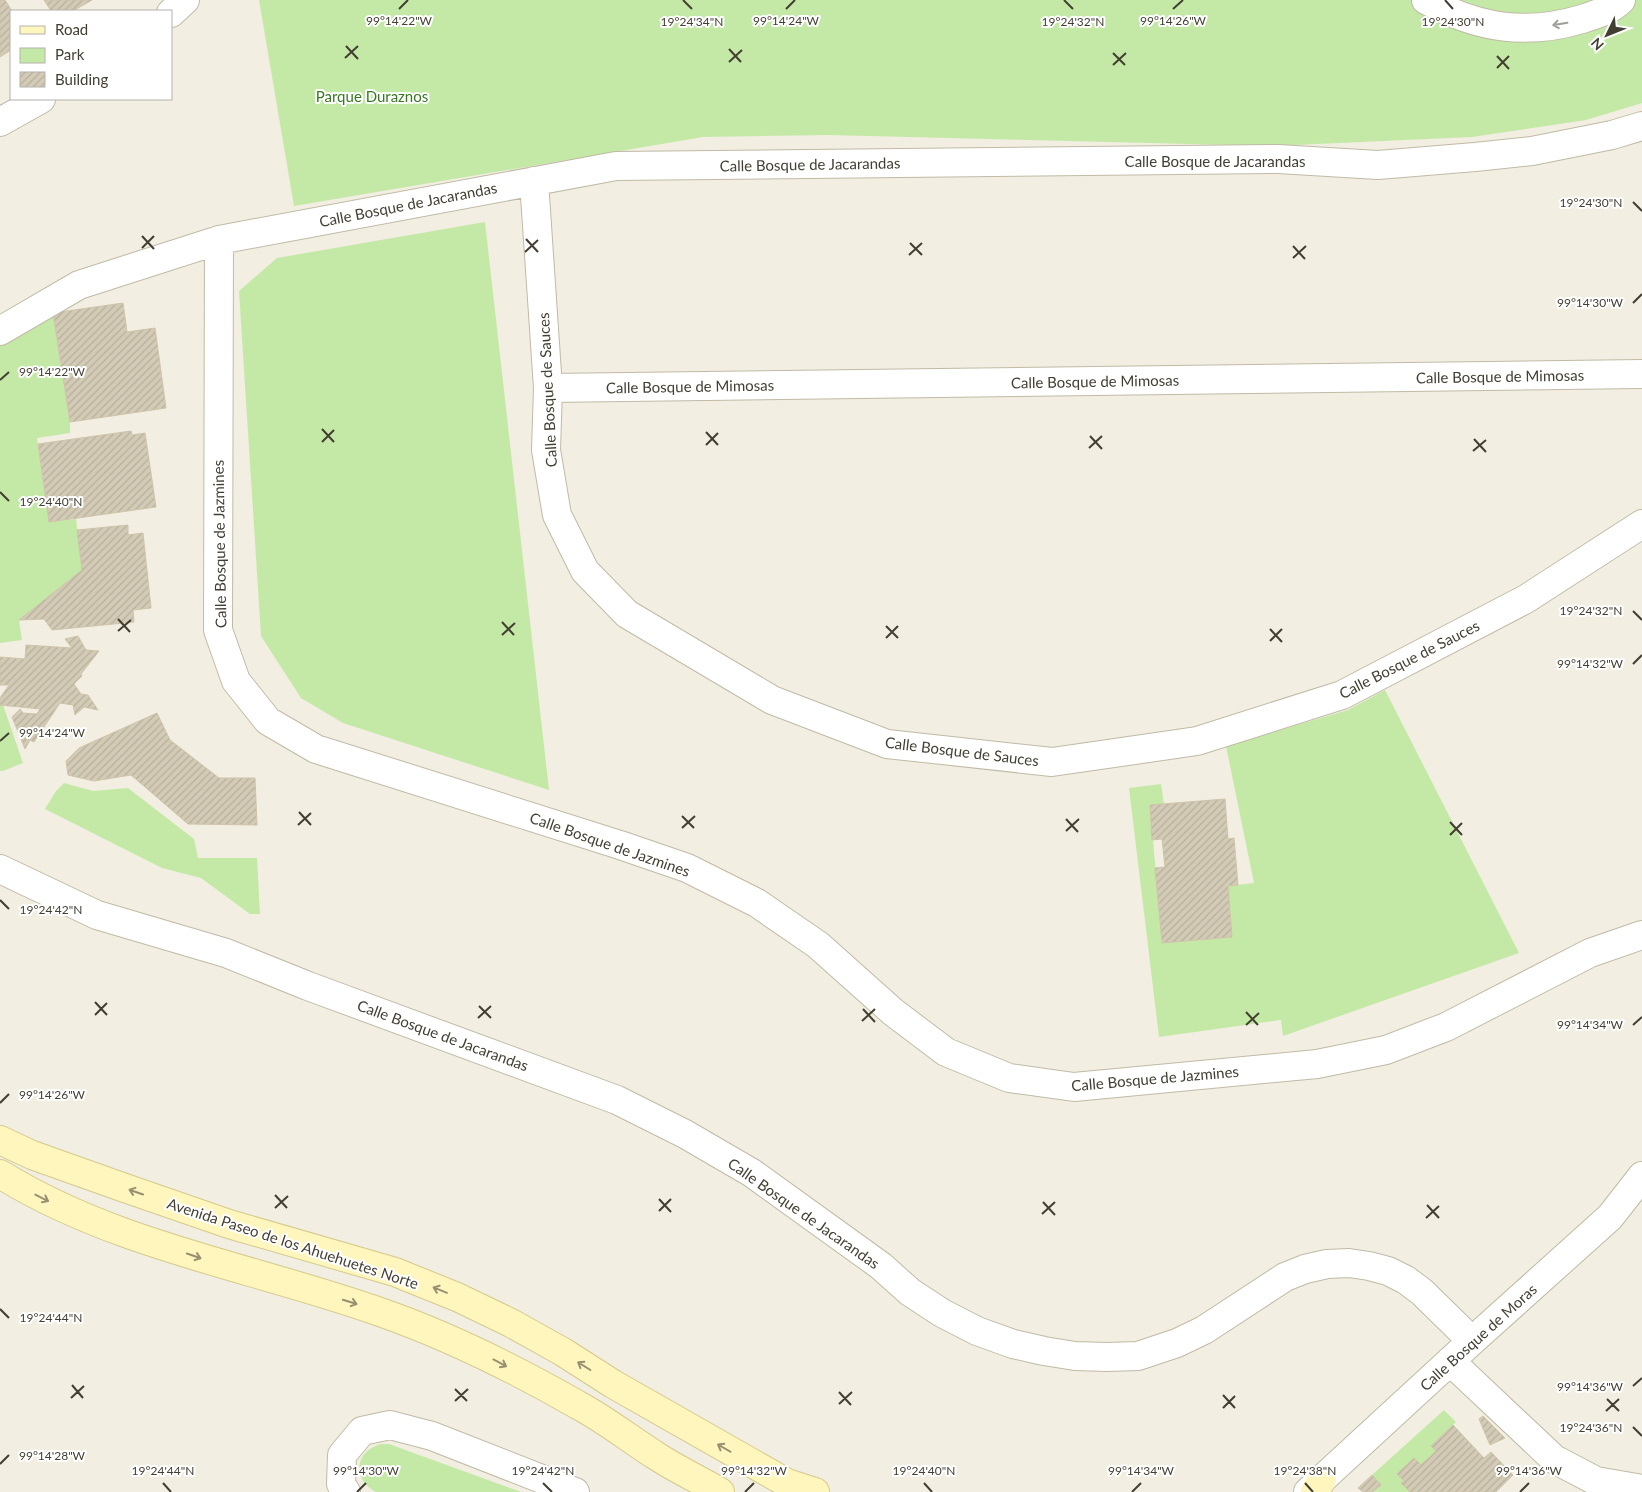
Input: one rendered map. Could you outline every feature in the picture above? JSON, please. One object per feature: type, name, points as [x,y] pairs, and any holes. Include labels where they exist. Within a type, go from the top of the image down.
[{"type":"street","points":[[172,12],[185,0]]},
{"type":"street","points":[[1426,0],[1446,11],[1469,20],[1494,26],[1520,28],[1545,27],[1570,22],[1594,15],[1617,4],[1620,0]]},
{"type":"street","points":[[0,122],[39,100]]},
{"type":"street","name":"Calle Bosque de Jacarandas","points":[[0,331],[79,285],[219,240],[616,166],[1278,159],[1378,165],[1532,151],[1612,135],[1642,126]]},
{"type":"street","name":"Calle Bosque de Sauces","points":[[534,181],[548,388],[546,450],[557,515],[585,572],[627,614],[772,700],[887,744],[1052,762],[1198,741],[1342,695],[1526,599],[1642,524]]},
{"type":"street","name":"Calle Bosque de Jazmines","points":[[219,240],[218,630],[236,681],[263,714],[268,720],[316,749],[688,868],[756,904],[818,945],[893,1012],[946,1052],[1008,1078],[1074,1087],[1317,1064],[1386,1050],[1446,1027],[1590,953],[1642,935]]},
{"type":"street","name":"Calle Bosque de Mimosas","points":[[548,388],[1642,374]]},
{"type":"street","name":"Calle Bosque de Jacarandas","points":[[0,869],[97,915],[226,953],[308,986],[617,1100],[685,1134],[752,1173],[880,1266],[910,1292],[942,1313],[977,1331],[1013,1344],[1075,1356],[1138,1356],[1158,1351],[1204,1330],[1285,1277],[1312,1267],[1349,1263],[1369,1266],[1406,1280],[1422,1292],[1472,1341]]},
{"type":"street","name":"Avenida Paseo de los Ahuehuetes Norte","points":[[0,1140],[32,1155],[228,1224],[394,1272],[457,1297],[511,1322],[563,1352],[784,1488],[815,1492]]},
{"type":"street","points":[[0,1174],[22,1188],[64,1209],[108,1227],[216,1263],[381,1312],[442,1336],[495,1360],[580,1406],[659,1458],[720,1492]]},
{"type":"street","name":"Calle Bosque de Moras","points":[[1315,1488],[1450,1361],[1610,1217],[1642,1176]]},
{"type":"street","points":[[1450,1361],[1554,1459],[1596,1481],[1642,1489]]},
{"type":"street","points":[[346,1492],[341,1484],[342,1455],[362,1431],[390,1425],[432,1436],[575,1492]]},
{"type":"green space","name":"Parque Duraznos","points":[[259,0],[1642,0],[1642,103],[1586,120],[1472,137],[1273,146],[828,135],[703,137],[294,206]]},
{"type":"green space","points":[[485,222],[549,790],[343,723],[301,698],[261,636],[239,291],[277,258]]},
{"type":"green space","points":[[53,313],[70,422],[70,433],[37,438],[49,522],[76,519],[82,570],[19,620],[22,640],[0,643],[0,346]]},
{"type":"green space","points":[[1385,690],[1519,953],[1283,1036],[1281,1020],[1159,1037],[1129,788],[1161,784],[1164,804],[1150,806],[1162,943],[1232,937],[1228,886],[1254,883],[1226,746],[1348,710]]},
{"type":"green space","points":[[0,705],[3,705],[23,763],[3,771],[0,771]]},
{"type":"green space","points":[[64,783],[93,791],[128,788],[194,839],[198,858],[257,858],[260,914],[250,914],[201,878],[162,868],[45,809],[56,791]]},
{"type":"green space","points":[[1444,1410],[1456,1422],[1431,1446],[1436,1451],[1421,1465],[1414,1458],[1398,1474],[1404,1481],[1401,1483],[1410,1492],[1372,1492],[1381,1485],[1372,1475]]},
{"type":"green space","points":[[381,1444],[389,1444],[521,1492],[376,1492],[368,1487],[363,1480],[359,1466],[365,1453]]},
{"type":"building","points":[[0,0],[5,0],[11,10],[10,51],[0,57]]},
{"type":"building","points":[[44,0],[92,0],[75,10],[50,10]]},
{"type":"building","points":[[123,303],[127,332],[155,328],[166,408],[70,422],[53,313]]},
{"type":"building","points":[[131,431],[132,435],[145,433],[156,507],[49,522],[38,444]]},
{"type":"building","points":[[128,525],[128,535],[143,533],[151,608],[133,610],[134,622],[52,630],[44,619],[19,620],[82,570],[77,530]]},
{"type":"building","points":[[78,636],[86,650],[99,651],[81,674],[82,676],[74,684],[81,694],[88,695],[98,710],[84,707],[75,715],[73,705],[60,703],[34,742],[30,740],[25,749],[12,717],[20,709],[23,713],[37,714],[40,709],[0,705],[0,698],[9,685],[0,685],[0,657],[25,659],[26,645],[72,648],[65,639]]},
{"type":"building","points":[[157,713],[170,740],[219,778],[255,778],[257,825],[188,824],[131,775],[94,781],[68,775],[66,761],[79,748]]},
{"type":"building","points":[[1225,799],[1228,839],[1234,838],[1238,885],[1228,886],[1232,937],[1162,943],[1155,868],[1165,867],[1162,839],[1152,840],[1150,805]]},
{"type":"building","points":[[1483,1416],[1505,1438],[1490,1445],[1479,1419]]},
{"type":"building","points":[[1453,1425],[1484,1458],[1491,1452],[1513,1475],[1496,1492],[1410,1492],[1401,1483],[1404,1481],[1397,1474],[1414,1458],[1421,1465],[1436,1451],[1431,1446]]},
{"type":"building","points":[[1372,1475],[1381,1485],[1372,1492],[1363,1492],[1358,1488]]}]
